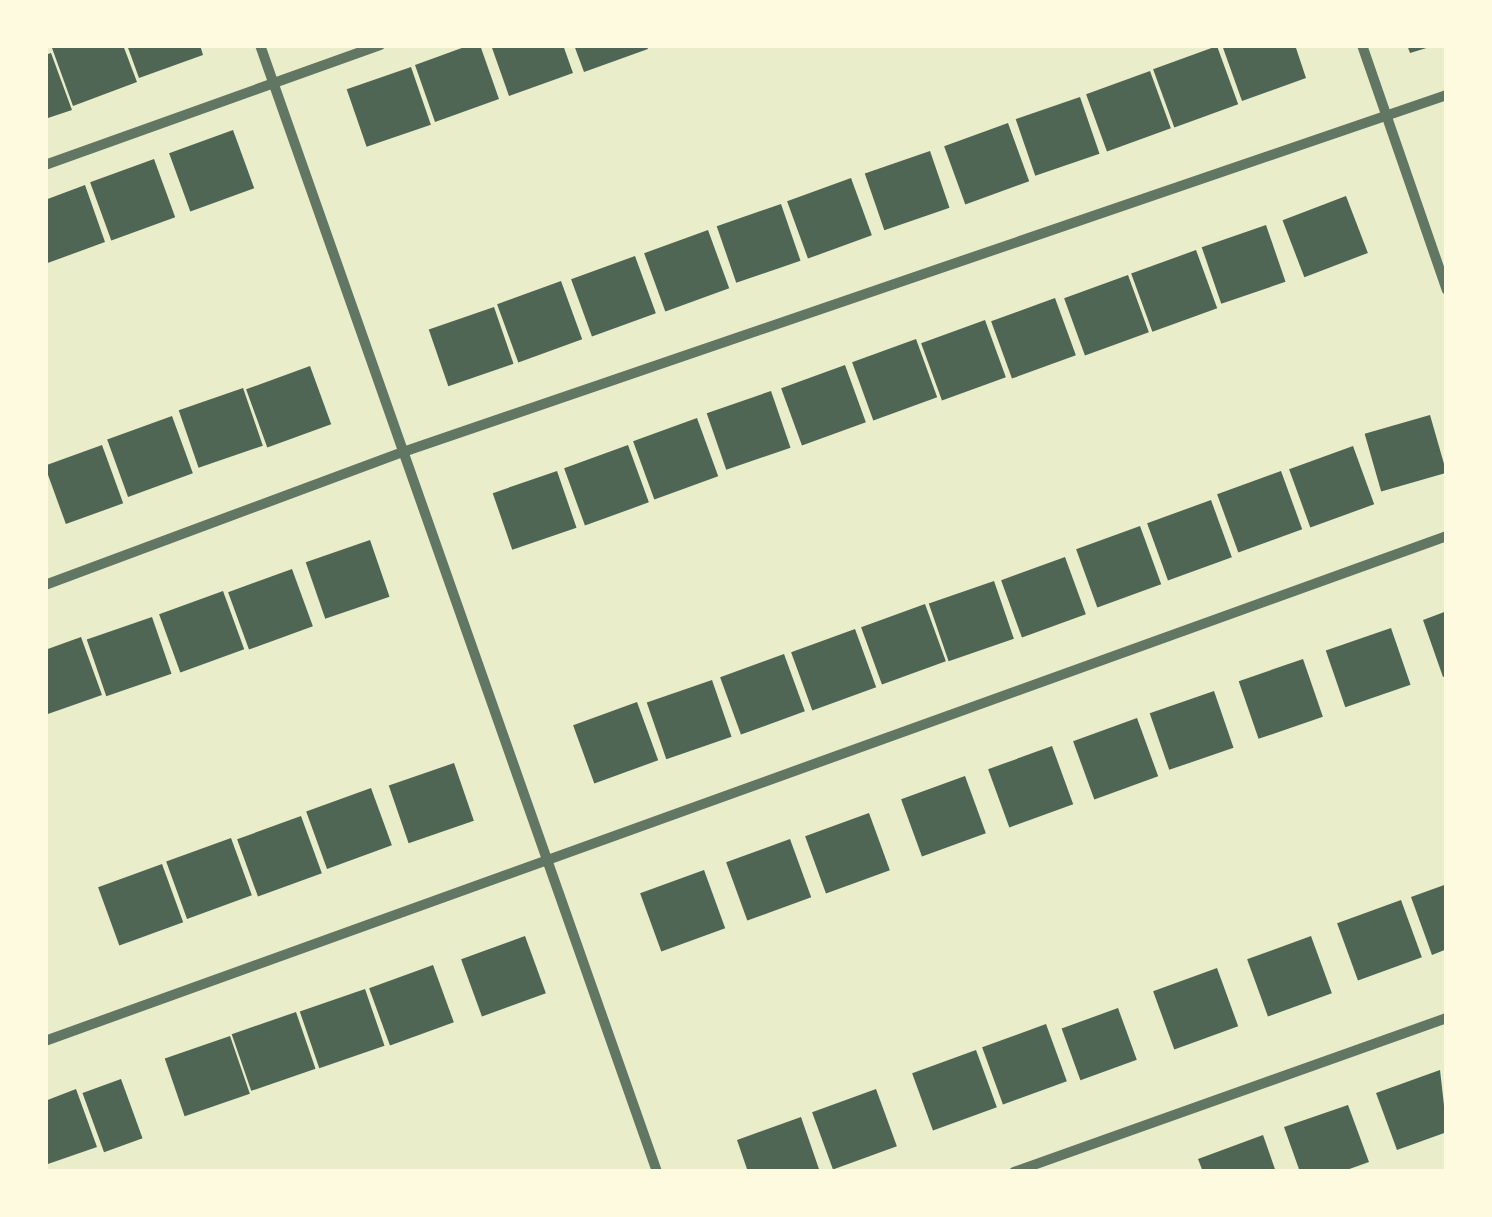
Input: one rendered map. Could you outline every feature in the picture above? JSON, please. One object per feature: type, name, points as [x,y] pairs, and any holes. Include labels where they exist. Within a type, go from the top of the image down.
[{"type":"street","points":[[260,45],[657,1172]]},
{"type":"street","points":[[45,164],[380,45]]},
{"type":"street","points":[[1362,45],[1447,290]]},
{"type":"street","points":[[45,585],[403,452],[1447,95]]},
{"type":"street","points":[[45,1042],[1447,536]]},
{"type":"street","points":[[1014,1172],[1447,1018]]},
{"type":"building","points":[[123,45],[137,82],[73,106],[52,48]]},
{"type":"building","points":[[127,45],[200,45],[203,55],[139,78]]},
{"type":"building","points":[[480,45],[499,99],[435,122],[415,65]]},
{"type":"building","points":[[491,45],[563,45],[573,73],[509,96]]},
{"type":"building","points":[[574,45],[646,45],[648,49],[584,72]]},
{"type":"building","points":[[1222,45],[1295,45],[1306,78],[1242,101]]},
{"type":"building","points":[[1407,45],[1433,45],[1433,46],[1410,53]]},
{"type":"building","points":[[1217,46],[1238,104],[1174,128],[1153,69]]},
{"type":"building","points":[[51,53],[72,110],[45,119],[45,55]]},
{"type":"building","points":[[411,67],[431,125],[367,147],[347,89]]},
{"type":"building","points":[[1150,71],[1171,128],[1107,152],[1086,94]]},
{"type":"building","points":[[1080,97],[1100,154],[1035,176],[1016,119]]},
{"type":"building","points":[[1008,123],[1029,181],[965,205],[944,146]]},
{"type":"building","points":[[233,130],[254,188],[190,212],[169,153]]},
{"type":"building","points":[[930,151],[950,208],[884,230],[865,173]]},
{"type":"building","points":[[154,159],[175,217],[111,241],[90,182]]},
{"type":"building","points":[[851,178],[872,235],[808,259],[787,201]]},
{"type":"building","points":[[85,185],[105,242],[45,264],[45,200]]},
{"type":"building","points":[[1346,196],[1368,253],[1304,277],[1283,220]]},
{"type":"building","points":[[781,204],[801,261],[736,283],[717,226]]},
{"type":"building","points":[[1266,225],[1286,282],[1221,304],[1202,247]]},
{"type":"building","points":[[708,230],[729,288],[665,312],[644,253]]},
{"type":"building","points":[[1196,250],[1217,308],[1152,332],[1131,274]]},
{"type":"building","points":[[635,256],[656,313],[592,337],[571,279]]},
{"type":"building","points":[[1128,275],[1149,332],[1085,356],[1064,298]]},
{"type":"building","points":[[561,281],[582,339],[518,363],[497,304]]},
{"type":"building","points":[[1055,298],[1076,355],[1012,379],[991,321]]},
{"type":"building","points":[[494,307],[514,364],[448,386],[429,329]]},
{"type":"building","points":[[985,320],[1006,377],[942,401],[921,343]]},
{"type":"building","points":[[916,339],[937,397],[873,421],[852,362]]},
{"type":"building","points":[[845,365],[866,422],[802,446],[781,388]]},
{"type":"building","points":[[310,366],[331,424],[267,448],[246,389]]},
{"type":"building","points":[[243,388],[263,446],[199,468],[179,410]]},
{"type":"building","points":[[771,391],[791,448],[726,470],[707,413]]},
{"type":"building","points":[[1430,415],[1447,473],[1381,491],[1365,434]]},
{"type":"building","points":[[172,416],[193,473],[128,497],[107,440]]},
{"type":"building","points":[[697,418],[718,476],[654,500],[633,441]]},
{"type":"building","points":[[102,445],[123,503],[66,524],[45,466]]},
{"type":"building","points":[[628,445],[649,502],[585,526],[564,468]]},
{"type":"building","points":[[1353,446],[1374,504],[1310,528],[1289,469]]},
{"type":"building","points":[[557,471],[577,528],[512,550],[493,493]]},
{"type":"building","points":[[1281,471],[1302,529],[1238,553],[1217,494]]},
{"type":"building","points":[[1211,500],[1232,557],[1168,581],[1147,523]]},
{"type":"building","points":[[1140,526],[1161,584],[1097,608],[1076,549]]},
{"type":"building","points":[[370,540],[390,597],[325,619],[306,562]]},
{"type":"building","points":[[1065,557],[1086,614],[1022,638],[1001,580]]},
{"type":"building","points":[[292,569],[313,626],[249,650],[228,592]]},
{"type":"building","points":[[994,581],[1014,639],[949,661],[929,603]]},
{"type":"building","points":[[223,591],[244,649],[180,673],[159,614]]},
{"type":"building","points":[[925,604],[946,661],[882,685],[861,627]]},
{"type":"building","points":[[1447,611],[1447,676],[1443,677],[1423,620]]},
{"type":"building","points":[[152,617],[172,674],[106,696],[87,639]]},
{"type":"building","points":[[1391,628],[1411,685],[1345,707],[1326,650]]},
{"type":"building","points":[[855,629],[876,687],[812,711],[791,652]]},
{"type":"building","points":[[81,637],[102,695],[45,715],[45,650]]},
{"type":"building","points":[[784,654],[805,711],[741,735],[720,677]]},
{"type":"building","points":[[1303,659],[1323,717],[1259,739],[1239,681]]},
{"type":"building","points":[[712,680],[732,737],[666,759],[647,702]]},
{"type":"building","points":[[1214,691],[1234,748],[1169,770],[1150,713]]},
{"type":"building","points":[[637,702],[658,760],[594,784],[573,725]]},
{"type":"building","points":[[1137,718],[1158,776],[1094,800],[1073,741]]},
{"type":"building","points":[[1052,746],[1073,804],[1009,828],[988,769]]},
{"type":"building","points":[[454,763],[474,821],[409,843],[389,785]]},
{"type":"building","points":[[965,776],[986,833],[922,857],[901,799]]},
{"type":"building","points":[[371,788],[392,845],[327,869],[306,812]]},
{"type":"building","points":[[869,813],[890,870],[826,894],[805,836]]},
{"type":"building","points":[[301,816],[322,873],[258,897],[237,839]]},
{"type":"building","points":[[231,838],[252,895],[187,919],[166,862]]},
{"type":"building","points":[[790,839],[811,897],[747,921],[726,862]]},
{"type":"building","points":[[162,864],[183,922],[119,946],[98,887]]},
{"type":"building","points":[[704,870],[725,928],[661,952],[640,893]]},
{"type":"building","points":[[1447,884],[1447,949],[1432,955],[1411,897]]},
{"type":"building","points":[[1401,900],[1422,957],[1358,981],[1337,923]]},
{"type":"building","points":[[525,936],[546,993],[482,1017],[461,959]]},
{"type":"building","points":[[1311,936],[1332,993],[1268,1017],[1247,959]]},
{"type":"building","points":[[433,965],[454,1022],[390,1046],[369,988]]},
{"type":"building","points":[[1217,968],[1238,1026],[1174,1050],[1153,991]]},
{"type":"building","points":[[365,989],[385,1046],[319,1068],[300,1011]]},
{"type":"building","points":[[1118,1008],[1137,1060],[1080,1080],[1062,1029]]},
{"type":"building","points":[[296,1012],[316,1069],[251,1091],[232,1034]]},
{"type":"building","points":[[1046,1024],[1067,1081],[1003,1105],[982,1047]]},
{"type":"building","points":[[230,1036],[250,1094],[185,1116],[165,1058]]},
{"type":"building","points":[[976,1050],[997,1107],[933,1131],[912,1073]]},
{"type":"building","points":[[1440,1070],[1447,1132],[1397,1150],[1376,1093]]},
{"type":"building","points":[[121,1079],[143,1138],[104,1152],[82,1093]]},
{"type":"building","points":[[76,1089],[97,1147],[45,1165],[45,1101]]},
{"type":"building","points":[[876,1089],[897,1146],[833,1170],[812,1112]]},
{"type":"building","points":[[1348,1105],[1369,1162],[1341,1172],[1300,1172],[1284,1127]]},
{"type":"building","points":[[801,1117],[820,1172],[748,1172],[737,1140]]},
{"type":"building","points":[[1263,1135],[1276,1172],[1203,1172],[1198,1159]]}]
